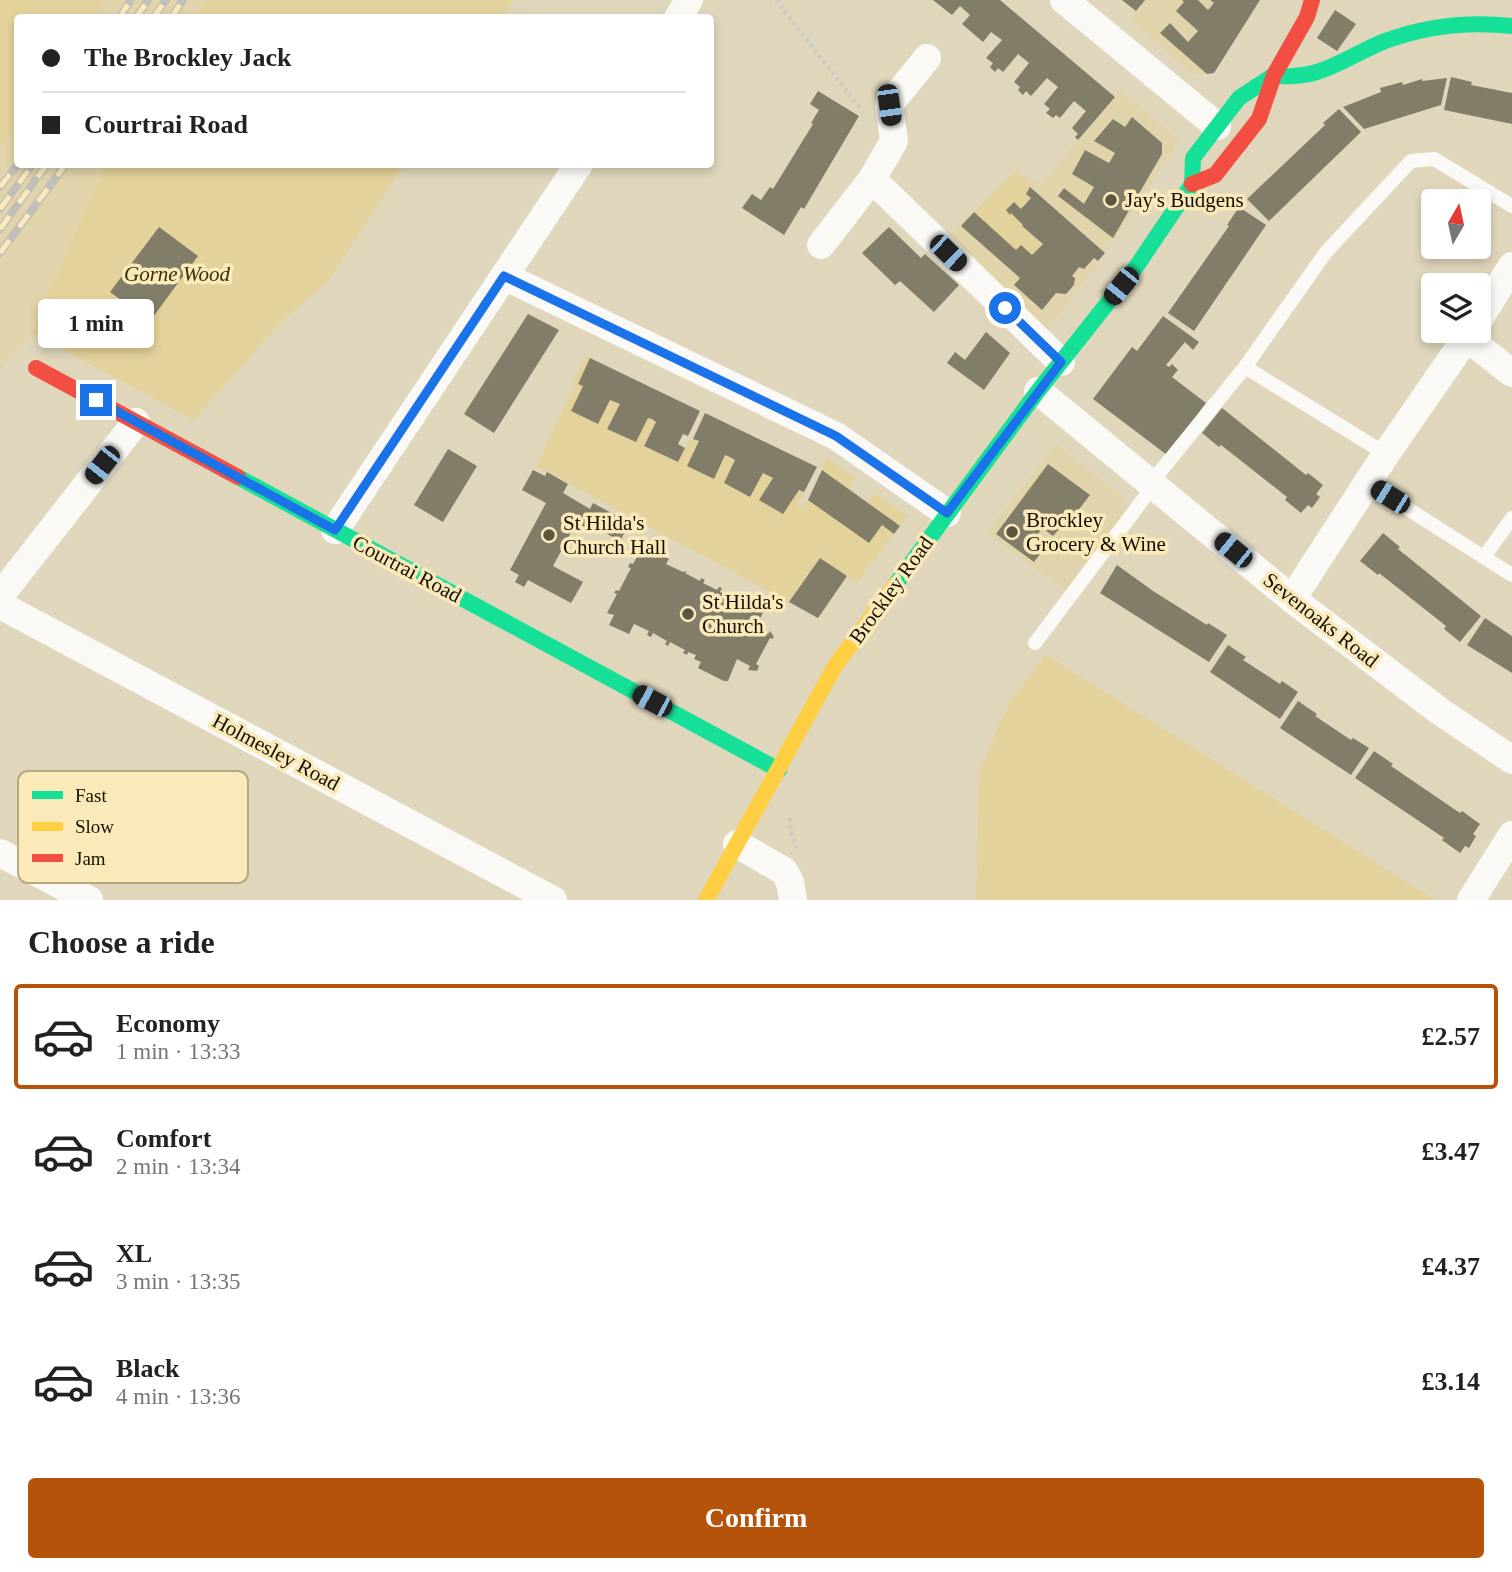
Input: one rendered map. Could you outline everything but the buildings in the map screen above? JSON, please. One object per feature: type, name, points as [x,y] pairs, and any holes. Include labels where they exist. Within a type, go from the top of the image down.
[{"type":"main road","name":"Brockley Road","points":[[1192,184],[1215,175],[1259,119],[1274,75],[1307,17],[1312,0]]},
{"type":"main road","points":[[1274,75],[1290,79],[1311,77],[1369,48],[1419,30],[1492,23],[1512,26]]},
{"type":"main road","name":"Brockley Road","points":[[1272,42],[1274,75]]},
{"type":"main road","name":"Brockley Road","points":[[706,900],[835,666],[1038,391],[1136,267],[1192,184],[1193,158],[1239,98],[1274,75]]},
{"type":"main road","name":"Courtrai Road","points":[[36,368],[779,769]]},
{"type":"street","points":[[1064,0],[1217,126]]},
{"type":"street","points":[[821,245],[872,179],[894,141],[889,105],[927,58]]},
{"type":"street","points":[[335,530],[576,168]]},
{"type":"street","points":[[872,179],[1061,362]]},
{"type":"street","points":[[1491,299],[1512,266]]},
{"type":"street","points":[[504,276],[836,436],[947,513]]},
{"type":"street","points":[[1292,599],[1462,343]]},
{"type":"street","points":[[1485,343],[1512,373]]},
{"type":"street","name":"Sevenoaks Road","points":[[1038,391],[1292,599],[1438,710],[1512,760]]},
{"type":"street","points":[[0,596],[136,422]]},
{"type":"street","name":"Holmesley Road","points":[[0,605],[553,900]]},
{"type":"street","points":[[1471,900],[1512,835]]},
{"type":"street","points":[[737,844],[784,871],[790,882],[793,900]]},
{"type":"street","points":[[0,853],[18,863]]},
{"type":"street","points":[[57,883],[89,900]]},
{"type":"lane","points":[[1035,643],[1152,484],[1245,367],[1326,252],[1411,161],[1434,159],[1512,206]]},
{"type":"lane","points":[[1245,367],[1386,454]]},
{"type":"lane","points":[[1367,483],[1512,575]]},
{"type":"lane","points":[[1484,557],[1512,518]]},
{"type":"path","points":[[776,0],[890,148]]},
{"type":"path","points":[[769,786],[785,800],[789,808],[790,829],[799,853]]},
{"type":"shaded area","points":[[95,0],[208,0],[199,14],[86,14]]},
{"type":"shaded area","points":[[1145,0],[1260,0],[1214,73],[1192,74],[1129,19]]},
{"type":"shaded area","points":[[1121,89],[1179,141],[1114,239],[1103,251],[1105,253],[1045,334],[947,238],[1015,172],[1042,183]]},
{"type":"shaded area","points":[[14,120],[14,168],[104,168],[32,333],[0,370],[0,141]]},
{"type":"shaded area","points":[[1056,444],[1127,500],[1122,507],[1126,514],[1122,515],[1089,562],[1078,566],[1078,577],[1067,591],[986,533]]},
{"type":"green space","points":[[0,0],[106,0],[95,14],[14,14],[14,127],[0,147]]},
{"type":"green space","points":[[208,0],[514,0],[504,14],[199,14]]},
{"type":"green space","name":"Gorne Wood","points":[[104,168],[402,168],[327,282],[278,325],[194,420],[32,333]]},
{"type":"green space","points":[[1015,172],[1030,187],[1027,191],[1031,198],[1021,209],[1014,203],[1006,211],[1043,244],[1032,255],[1016,250],[974,212]]},
{"type":"green space","points":[[586,356],[590,358],[578,383],[583,386],[572,411],[598,424],[610,400],[620,404],[608,428],[648,418],[656,422],[644,446],[678,462],[689,440],[699,441],[687,466],[713,479],[725,455],[735,460],[724,483],[749,497],[763,473],[773,478],[760,500],[799,490],[804,492],[797,505],[802,507],[808,500],[829,514],[882,525],[894,534],[857,583],[820,558],[789,602],[536,466]]},
{"type":"green space","points":[[827,458],[855,478],[848,489],[822,470]]},
{"type":"green space","points":[[875,493],[907,516],[900,526],[867,503]]},
{"type":"green space","points":[[1046,655],[1435,900],[976,900],[979,772],[1010,701]]},
{"type":"railway","points":[[122,14],[131,0]]},
{"type":"railway","points":[[139,14],[148,0]]},
{"type":"railway","points":[[156,14],[166,0]]},
{"type":"railway","points":[[174,14],[183,0]]},
{"type":"railway","points":[[0,187],[15,168]]},
{"type":"railway","points":[[0,209],[30,168]]},
{"type":"railway","points":[[0,229],[44,168]]},
{"type":"railway","points":[[0,253],[63,168]]},
{"type":"traffic: fast","points":[[1274,75],[1305,75],[1318,72],[1385,41],[1432,28],[1479,24],[1512,26]]},
{"type":"traffic: fast","points":[[895,585],[1038,391],[1136,267],[1192,184],[1193,158],[1239,98],[1274,75]]},
{"type":"traffic: fast","points":[[238,477],[779,770]]},
{"type":"traffic: slow","points":[[706,900],[835,666],[895,585]]},
{"type":"traffic: jam","points":[[1192,184],[1215,175],[1259,119],[1274,75],[1307,17],[1312,0]]},
{"type":"traffic: jam","points":[[36,368],[238,477]]},
{"type":"place","name":"Jay's Budgens","points":[[1111,200]]},
{"type":"place","name":"Brockley Grocery & Wine","points":[[1012,532]]},
{"type":"place","name":"St Hilda's Church Hall","points":[[549,535]]},
{"type":"place","name":"St Hilda's Church","points":[[688,614]]},
{"type":"route","points":[[96,400],[335,530],[504,276],[836,436],[947,513],[1061,362],[1005,308]]}]
